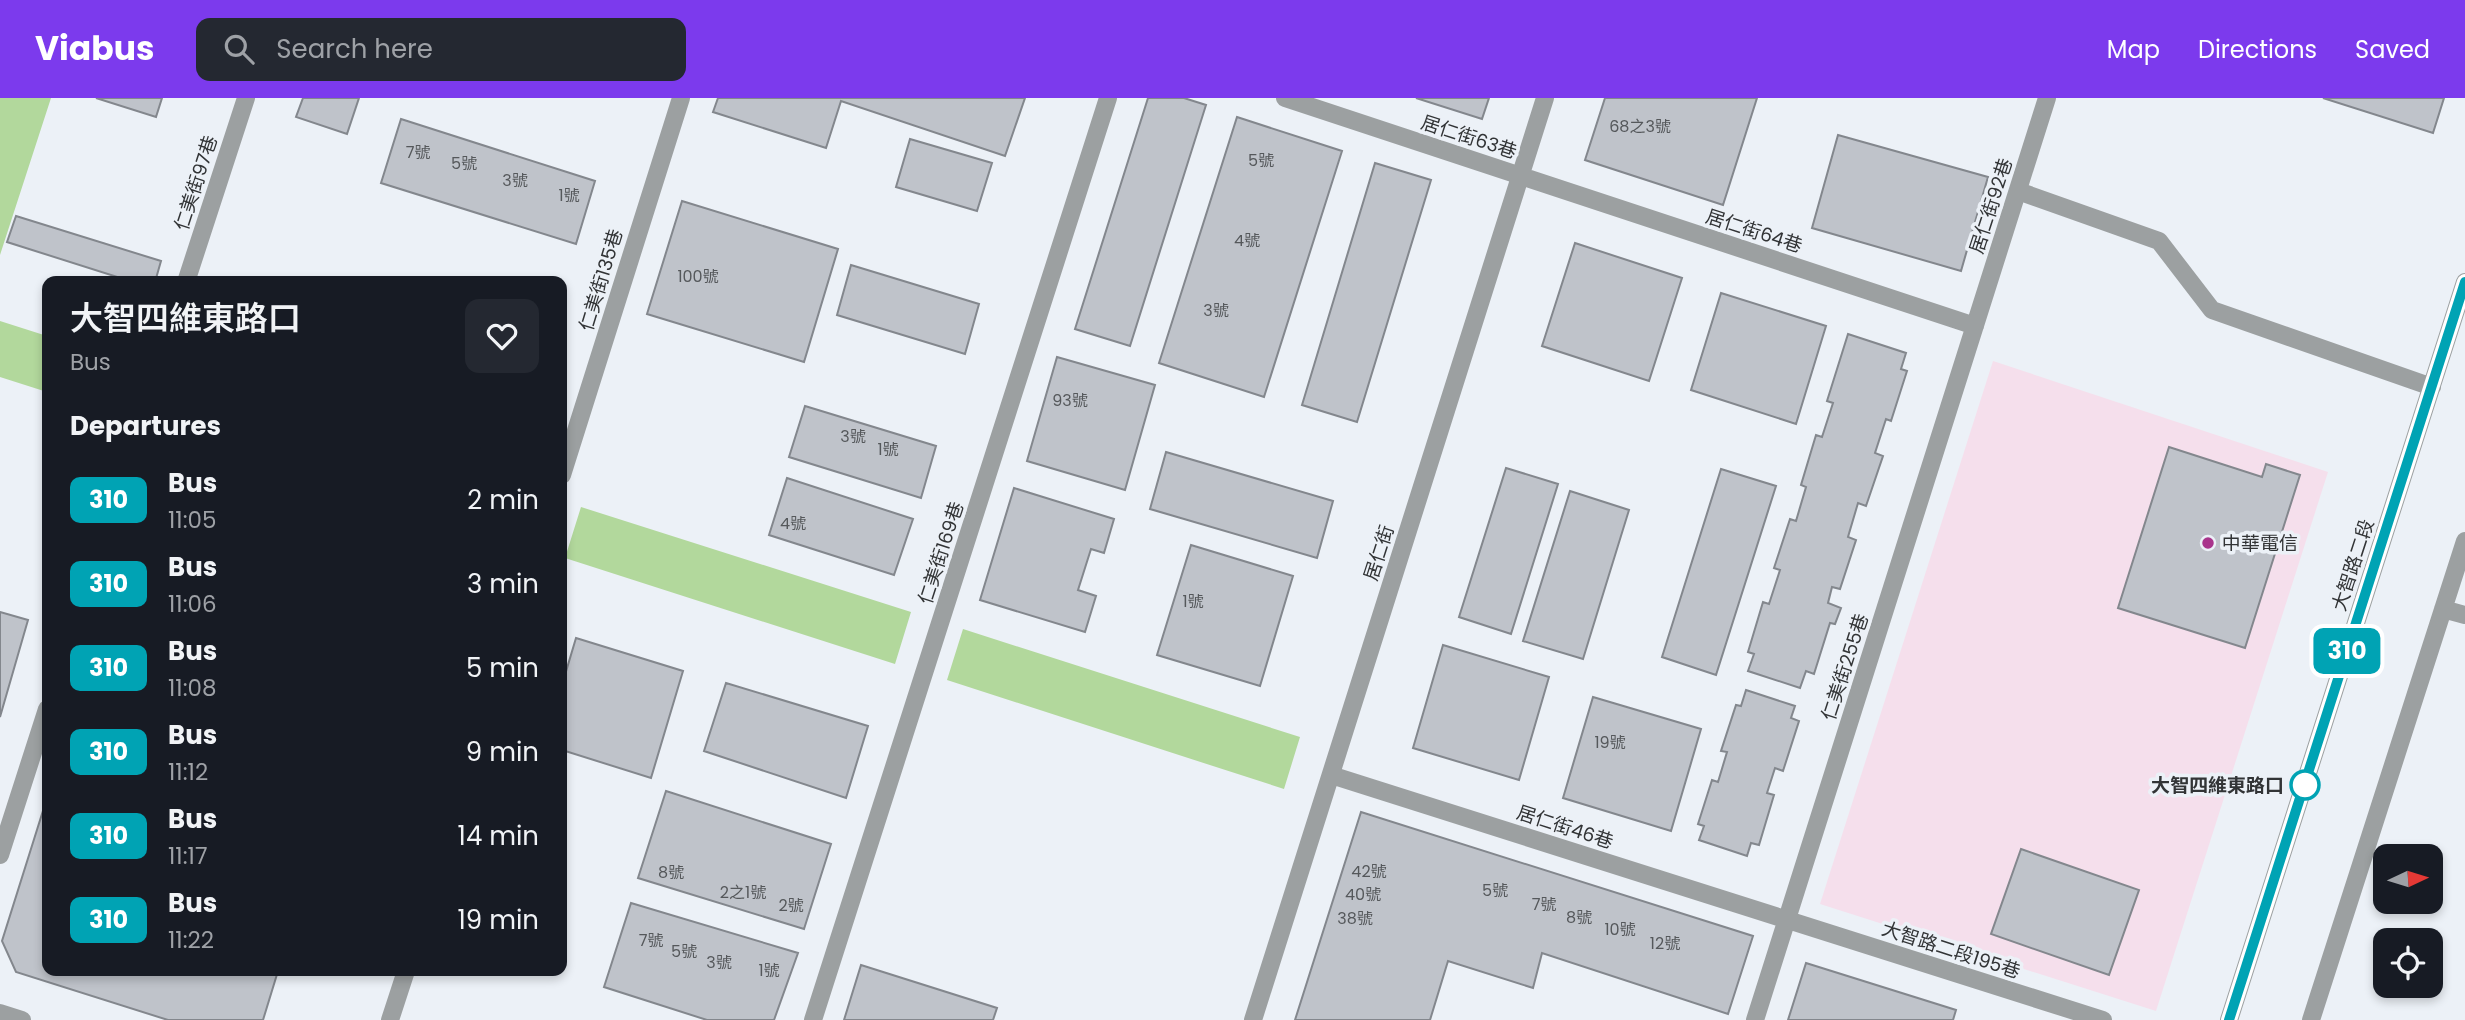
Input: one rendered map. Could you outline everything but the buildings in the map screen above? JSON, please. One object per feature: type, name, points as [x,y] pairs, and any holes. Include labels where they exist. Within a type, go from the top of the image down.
[{"type":"street","name":"仁美街97巷","points":[[188,276],[246,98]]},
{"type":"street","name":"仁美街135巷","points":[[567,459],[681,98]]},
{"type":"street","name":"仁美街169巷","points":[[813,1020],[1108,98]]},
{"type":"street","name":"居仁街63巷","points":[[1285,98],[1520,176]]},
{"type":"street","name":"居仁街","points":[[1253,1020],[1545,98]]},
{"type":"street","name":"居仁街92巷","points":[[1975,327],[2048,98]]},
{"type":"street","name":"居仁街64巷","points":[[1520,176],[1975,327]]},
{"type":"street","points":[[2018,191],[2159,242],[2213,310],[2432,387]]},
{"type":"street","name":"大智路二段","points":[[2230,1020],[2465,282]]},
{"type":"street","name":"仁美街255巷","points":[[1755,1020],[1975,327]]},
{"type":"street","points":[[2311,1020],[2465,541]]},
{"type":"street","points":[[2444,609],[2465,615]]},
{"type":"street","points":[[0,855],[42,725]]},
{"type":"street","name":"居仁街46巷","points":[[1331,775],[1787,919]]},
{"type":"street","name":"大智路二段195巷","points":[[1787,919],[2103,1020]]},
{"type":"street","points":[[390,1020],[404,976]]},
{"type":"street","points":[[0,1013],[22,1020]]},
{"type":"shaded area","points":[[1993,361],[2328,472],[2156,1011],[1820,904]]},
{"type":"green space","points":[[0,98],[51,98],[0,255]]},
{"type":"green space","points":[[0,321],[42,334],[42,390],[0,377]]},
{"type":"green space","points":[[581,507],[911,612],[895,664],[567,559]]},
{"type":"green space","points":[[963,629],[1300,737],[1284,789],[947,680]]},
{"type":"bus line","name":"310","points":[[2229,1020],[2465,282]]},
{"type":"place","name":"中華電信","points":[[2208,543]]},
{"type":"place","name":"大智四維東路口","points":[[2305,785]]}]
